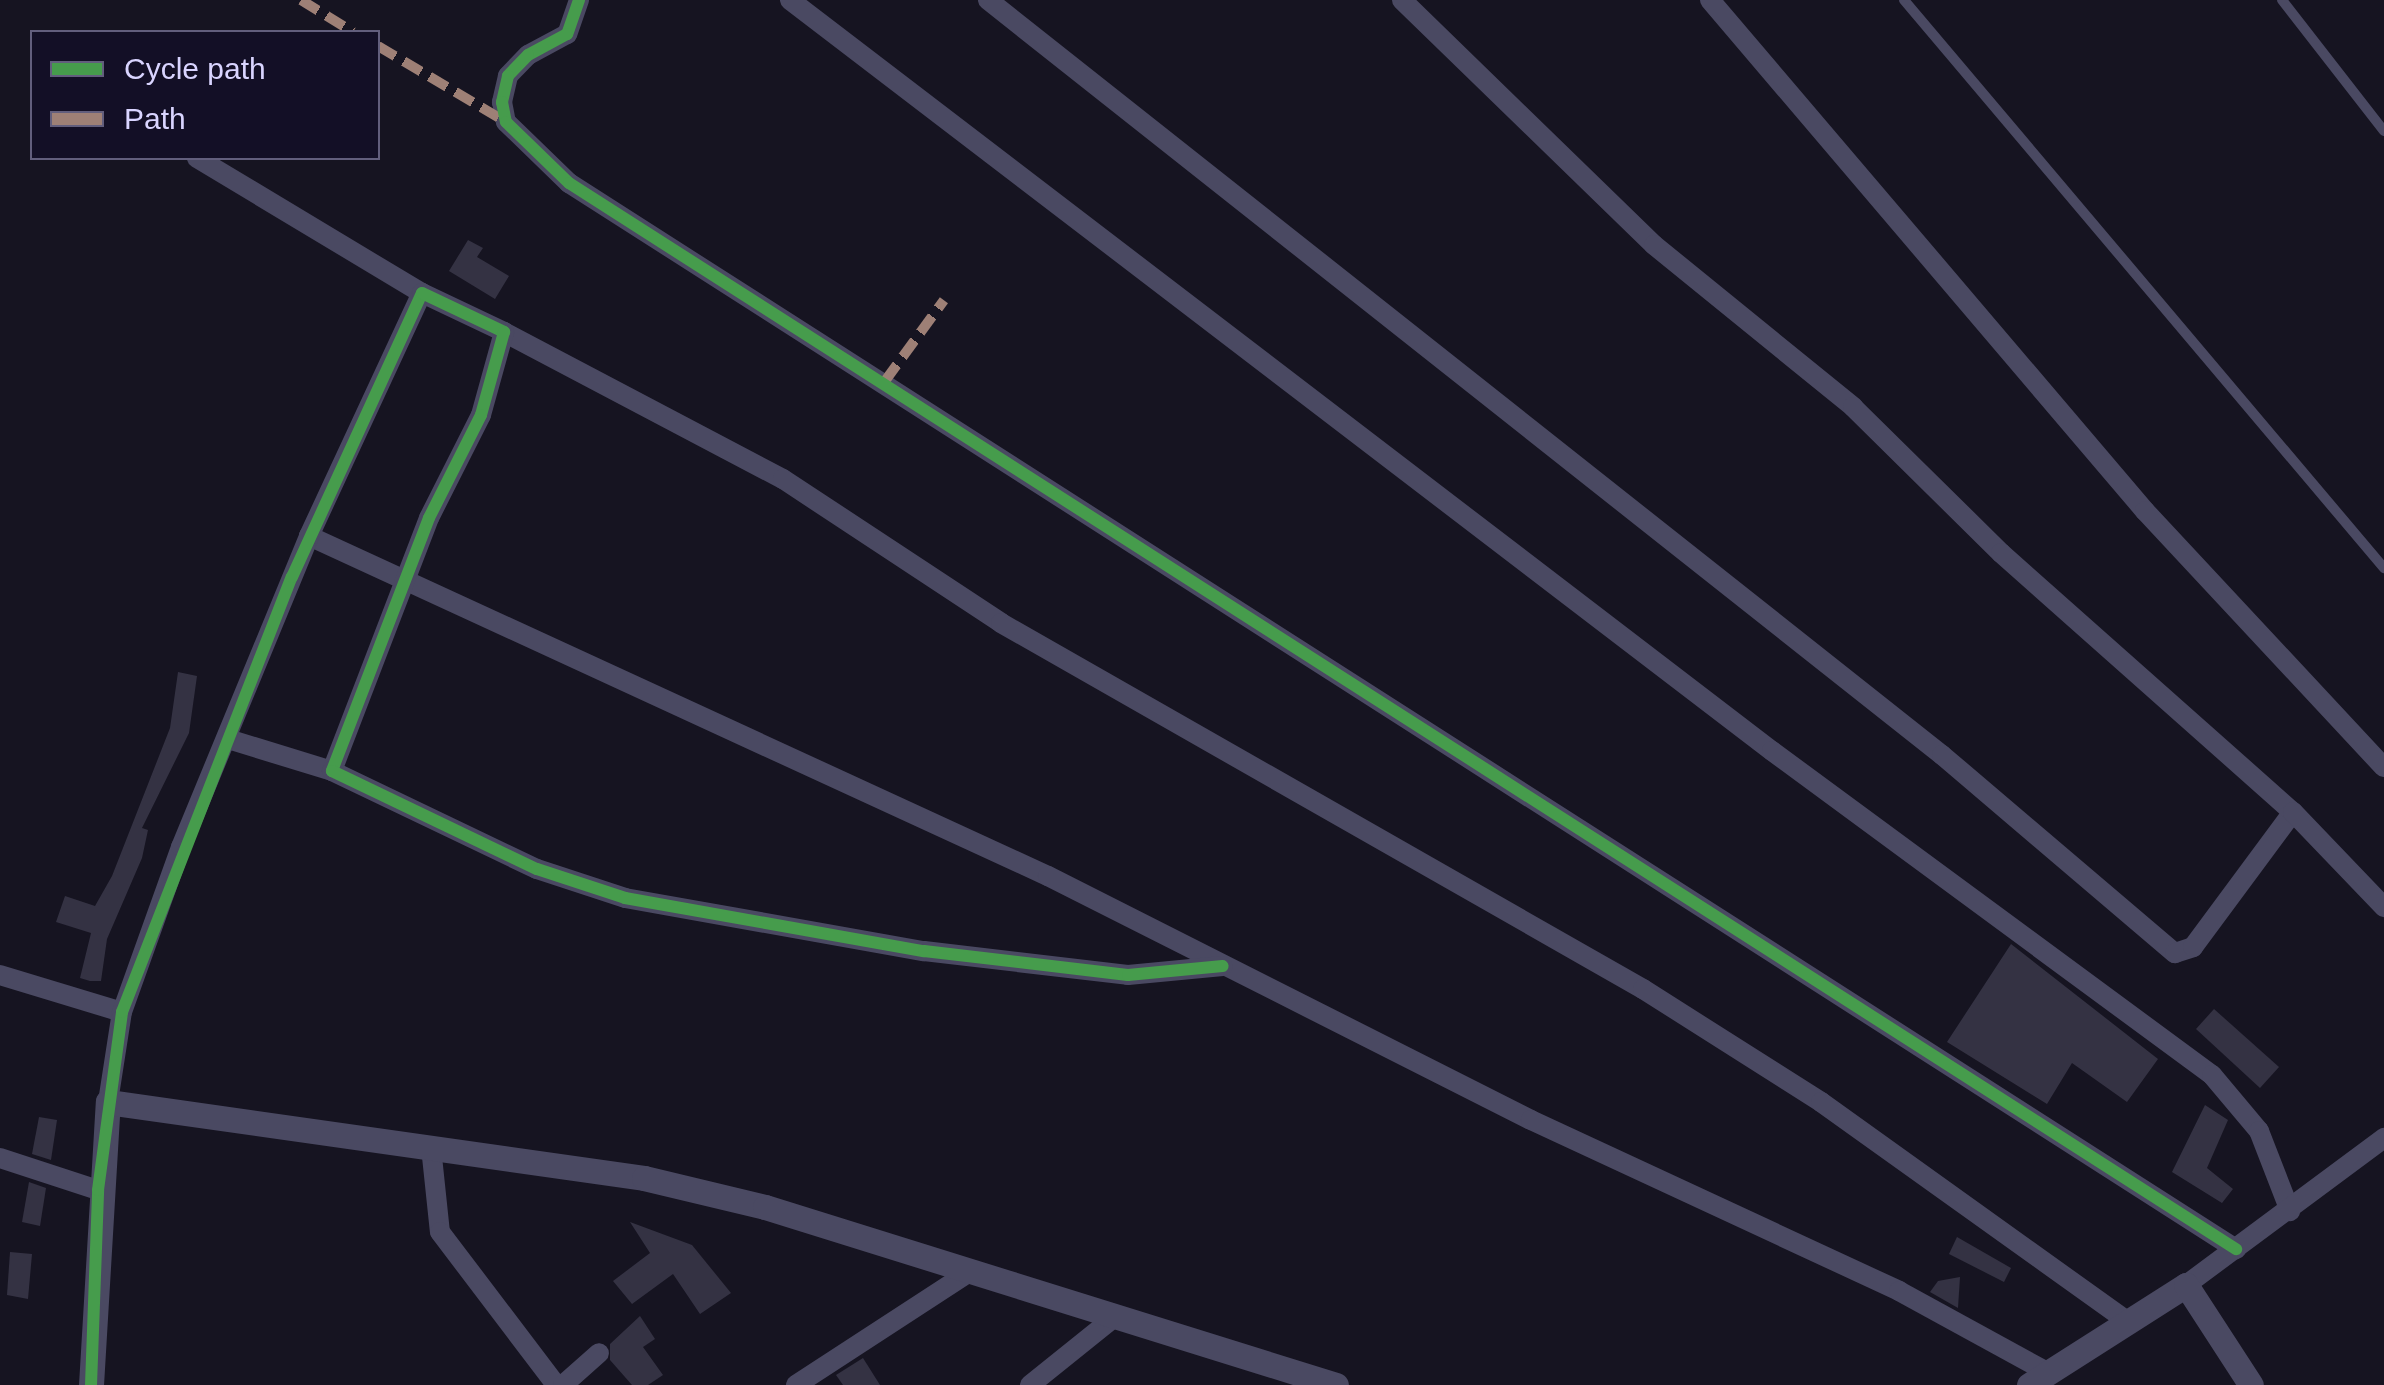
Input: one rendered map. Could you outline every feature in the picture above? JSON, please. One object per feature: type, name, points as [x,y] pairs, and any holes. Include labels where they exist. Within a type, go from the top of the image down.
[{"type":"street","points":[[579,0],[566,34],[528,55],[508,76],[502,102],[506,122],[570,183],[2236,1250]]},
{"type":"street","points":[[790,0],[1772,752],[2212,1075],[2259,1131],[2290,1211]]},
{"type":"street","points":[[988,0],[1942,755],[2175,953],[2192,948],[2293,812]]},
{"type":"street","points":[[1402,0],[1654,245],[1853,407],[2002,554],[2293,812],[2384,908]]},
{"type":"street","points":[[1710,0],[2145,511],[2384,767]]},
{"type":"street","points":[[200,160],[422,293],[782,479],[1001,623],[1643,989],[1821,1102],[2130,1323]]},
{"type":"street","points":[[91,1385],[98,1190],[122,1012],[310,536],[422,293]]},
{"type":"street","points":[[332,770],[411,581],[429,518],[481,415],[504,332]]},
{"type":"street","points":[[310,536],[1224,966],[1899,1291],[2039,1379],[2186,1285],[2384,1138]]},
{"type":"street","points":[[228,739],[332,770],[537,870],[625,898],[890,945],[1128,974],[1224,966]]},
{"type":"street","points":[[0,975],[122,1012]]},
{"type":"street","points":[[108,1102],[644,1178],[1336,1385]]},
{"type":"street","points":[[431,1147],[440,1232],[560,1385],[599,1353]]},
{"type":"street","points":[[0,1158],[98,1190]]},
{"type":"street","points":[[796,1385],[968,1273]]},
{"type":"street","points":[[2186,1285],[2252,1385]]},
{"type":"street","points":[[1030,1385],[1112,1320]]},
{"type":"lane","points":[[1904,0],[2384,568]]},
{"type":"lane","points":[[2282,0],[2384,131]]},
{"type":"building","points":[[468,240],[483,248],[477,257],[509,276],[495,299],[449,271]]},
{"type":"building","points":[[178,672],[197,676],[189,733],[142,828],[148,830],[142,858],[107,939],[101,981],[80,978],[91,933],[56,922],[65,896],[95,906],[112,876],[170,728]]},
{"type":"building","points":[[2011,944],[2158,1059],[2127,1102],[2072,1063],[2047,1104],[1947,1042]]},
{"type":"building","points":[[2214,1009],[2279,1067],[2260,1088],[2196,1029]]},
{"type":"building","points":[[2205,1105],[2228,1120],[2207,1168],[2233,1189],[2222,1203],[2172,1172]]},
{"type":"building","points":[[39,1117],[57,1120],[51,1160],[32,1154]]},
{"type":"building","points":[[29,1182],[46,1188],[40,1226],[22,1222]]},
{"type":"building","points":[[630,1222],[692,1245],[731,1293],[700,1314],[673,1274],[632,1304],[613,1281],[650,1253]]},
{"type":"building","points":[[1957,1237],[2011,1268],[2004,1282],[1949,1254]]},
{"type":"building","points":[[10,1252],[32,1254],[28,1299],[7,1295]]},
{"type":"building","points":[[1960,1277],[1958,1308],[1930,1292],[1938,1281]]},
{"type":"building","points":[[640,1316],[655,1339],[643,1347],[663,1375],[648,1385],[632,1385],[610,1360],[610,1344]]},
{"type":"building","points":[[863,1358],[880,1385],[843,1385],[836,1375]]},
{"type":"marked path","points":[[301,0],[350,30]]},
{"type":"marked path","points":[[380,47],[506,122]]},
{"type":"marked path","points":[[885,381],[944,300]]},
{"type":"cycle path","points":[[579,0],[567,34],[528,55],[508,76],[502,102],[506,122],[569,183],[2236,1249]]},
{"type":"cycle path","points":[[91,1385],[98,1190],[122,1012],[292,577],[422,293],[504,332],[481,415],[429,518],[332,771],[537,869],[625,898],[924,951],[1128,975],[1223,966]]}]
